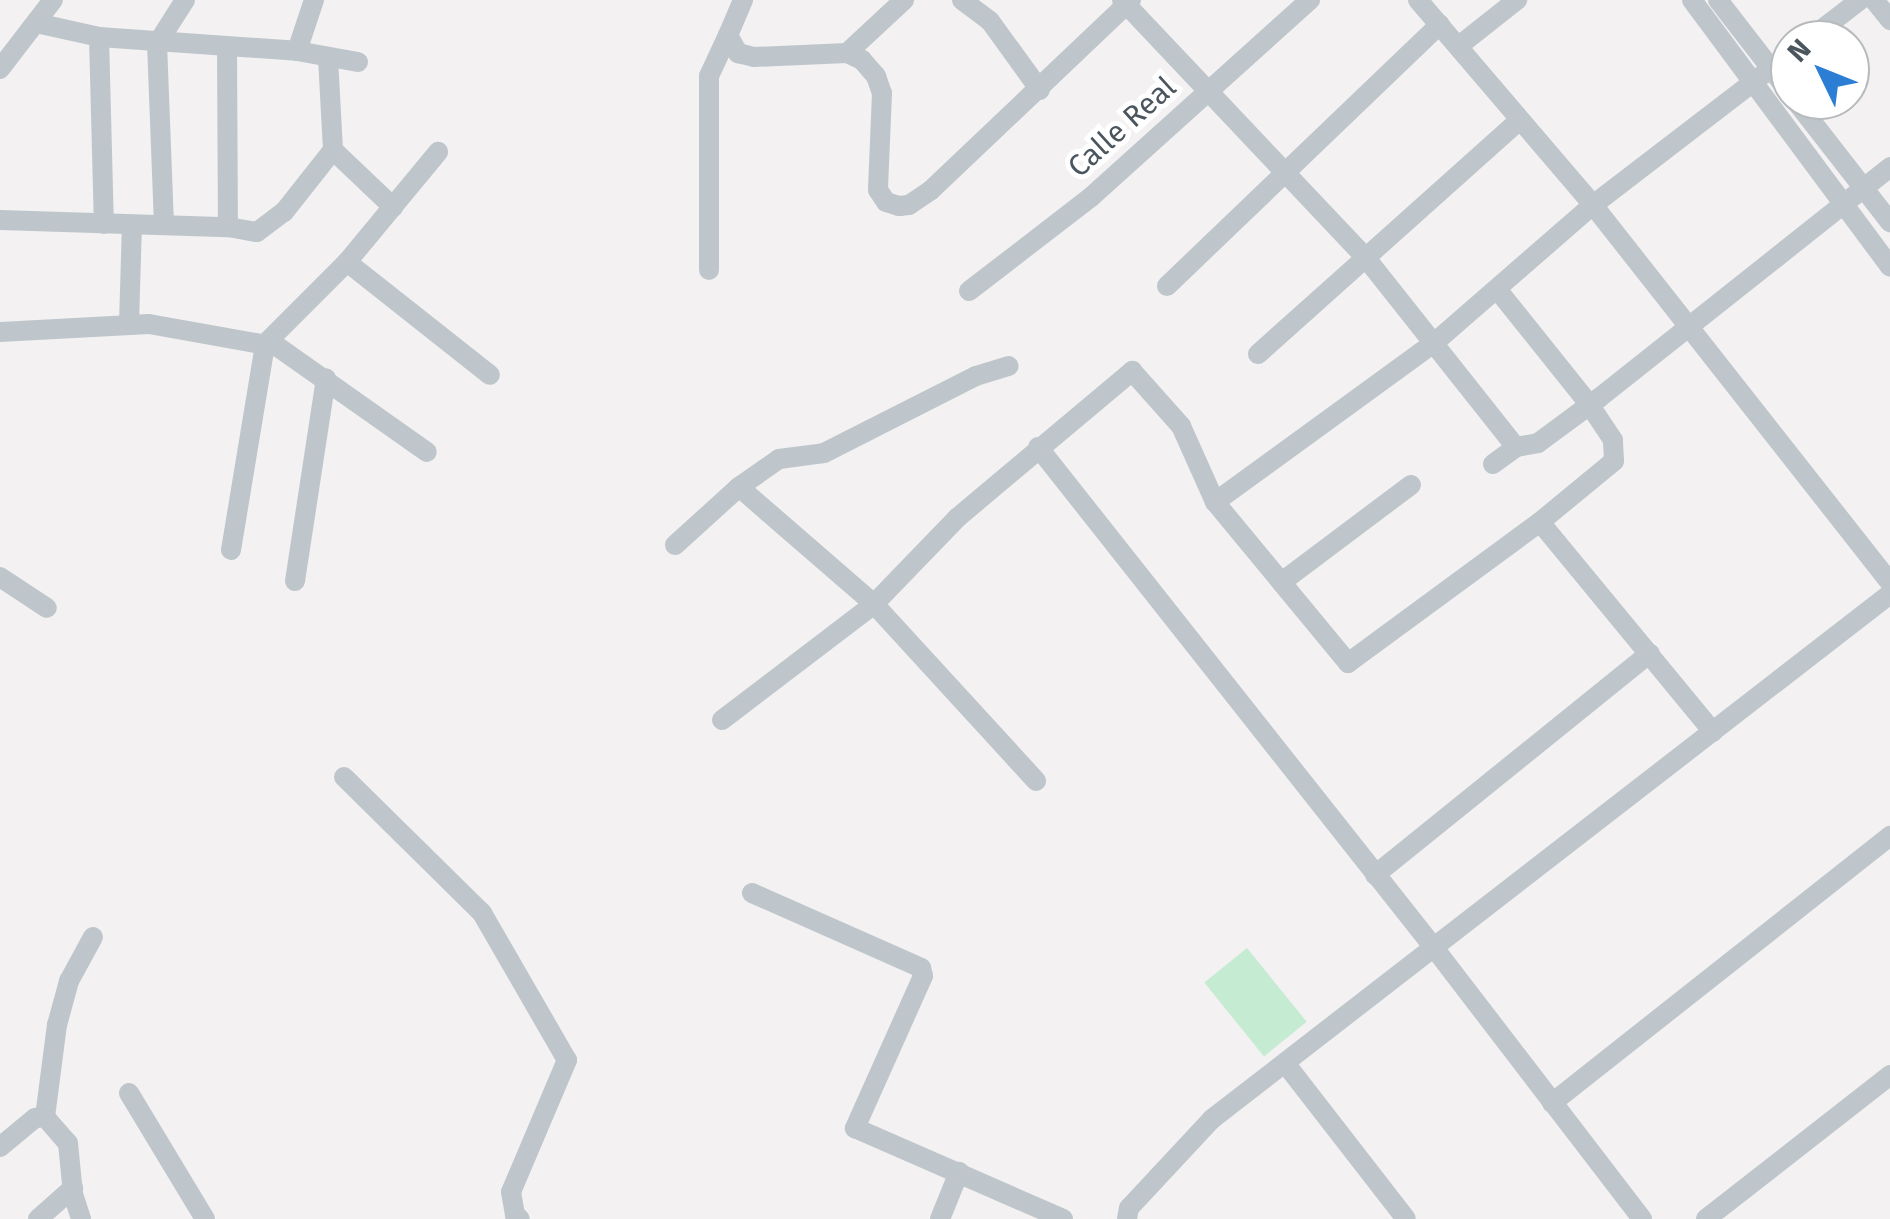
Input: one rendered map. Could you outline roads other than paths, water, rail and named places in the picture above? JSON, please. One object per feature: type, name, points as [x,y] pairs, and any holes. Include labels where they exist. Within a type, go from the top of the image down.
[{"type":"street","points":[[0,68],[53,0]]},
{"type":"street","points":[[164,225],[157,44],[185,0]]},
{"type":"street","points":[[296,51],[314,0]]},
{"type":"street","points":[[709,270],[709,76],[728,35],[730,21],[743,0]]},
{"type":"street","points":[[847,53],[904,0]]},
{"type":"street","points":[[962,0],[990,21],[1040,90]]},
{"type":"street","name":"Calle Real","points":[[969,291],[1091,197],[1310,0]]},
{"type":"street","points":[[1418,0],[1593,205],[1890,582]]},
{"type":"street","points":[[1460,46],[1517,0]]},
{"type":"street","points":[[1692,0],[1846,201],[1890,266]]},
{"type":"street","points":[[1718,0],[1770,67]]},
{"type":"street","points":[[1834,20],[1860,0]]},
{"type":"street","points":[[1874,0],[1890,20]]},
{"type":"street","points":[[728,35],[738,53],[754,57],[847,53],[862,60],[876,76],[882,93],[878,190],[886,202],[899,206],[909,205],[930,191],[1040,90],[1126,2],[1366,258],[1516,448]]},
{"type":"street","points":[[36,23],[99,37],[296,51],[358,62]]},
{"type":"street","points":[[1167,286],[1440,24]]},
{"type":"street","points":[[99,37],[104,224]]},
{"type":"street","points":[[227,47],[228,226]]},
{"type":"street","points":[[0,216],[104,224],[228,226],[258,232],[272,223],[333,150],[328,57]]},
{"type":"street","points":[[1215,502],[1434,343],[1593,205],[1770,69]]},
{"type":"street","points":[[1258,354],[1520,120]]},
{"type":"street","points":[[1810,120],[1890,222]]},
{"type":"street","points":[[333,150],[393,206]]},
{"type":"street","points":[[231,550],[265,344],[347,262],[438,152]]},
{"type":"street","points":[[1493,464],[1516,448],[1538,443],[1890,167]]},
{"type":"street","points":[[129,324],[132,224]]},
{"type":"street","points":[[347,262],[490,375]]},
{"type":"street","points":[[722,720],[874,604],[930,544],[1038,447],[1132,370],[1181,426],[1215,502],[1348,663],[1540,522],[1614,461],[1612,440],[1589,404],[1497,289]]},
{"type":"street","points":[[0,332],[129,324],[197,330],[254,346],[265,344],[291,353],[427,452]]},
{"type":"street","points":[[674,545],[739,487],[779,459],[824,453],[976,376],[1009,366]]},
{"type":"street","points":[[295,581],[326,378]]},
{"type":"street","points":[[1038,447],[1435,948],[1642,1219]]},
{"type":"street","points":[[1283,581],[1411,485]]},
{"type":"street","points":[[739,487],[874,604],[1036,780]]},
{"type":"street","points":[[1540,522],[1714,732]]},
{"type":"street","points":[[0,577],[48,608]]},
{"type":"street","points":[[1127,1219],[1129,1208],[1212,1119],[1890,594]]},
{"type":"street","points":[[1375,875],[1650,653]]},
{"type":"street","points":[[344,777],[482,913],[567,1060],[510,1192],[514,1215],[520,1219]]},
{"type":"street","points":[[1552,1103],[1890,836]]},
{"type":"street","points":[[752,892],[921,968],[922,976],[855,1128],[1063,1219]]},
{"type":"street","points":[[81,1219],[72,1188],[68,1143],[45,1117],[56,1025],[69,981],[93,937]]},
{"type":"street","points":[[1285,1063],[1406,1219]]},
{"type":"street","points":[[1706,1219],[1890,1075]]},
{"type":"street","points":[[129,1093],[205,1219]]},
{"type":"street","points":[[4,1136],[35,1118],[45,1117]]},
{"type":"street","points":[[940,1219],[960,1172]]},
{"type":"street","points":[[38,1219],[72,1188]]}]
